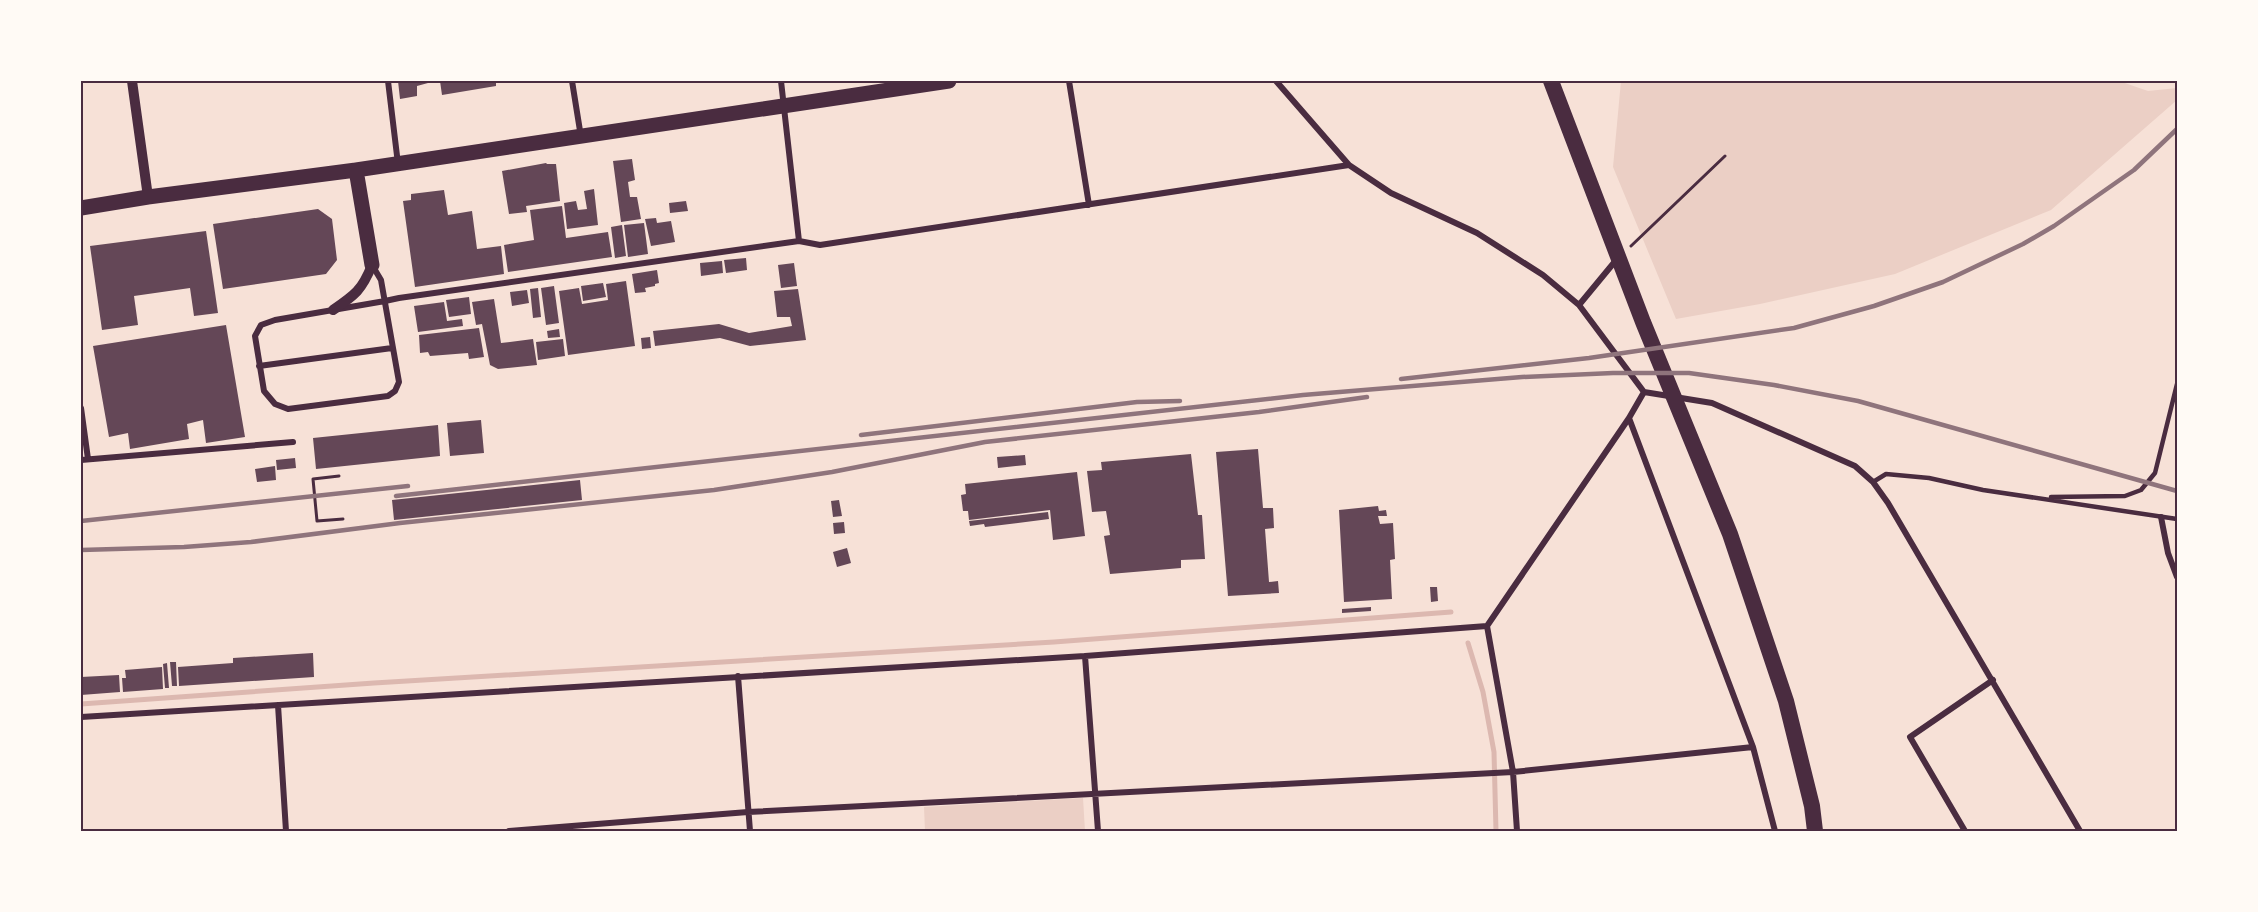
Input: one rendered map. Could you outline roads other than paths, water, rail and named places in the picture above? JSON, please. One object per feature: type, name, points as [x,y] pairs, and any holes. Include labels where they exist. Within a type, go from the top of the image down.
[{"type":"highway","points":[[1551,81],[1643,322],[1730,534],[1786,701],[1812,806],[1815,831]]},
{"type":"main road","points":[[81,208],[148,196],[398,164],[949,81]]},
{"type":"main road","points":[[356,170],[372,265]]},
{"type":"street","points":[[132,81],[148,196]]},
{"type":"street","points":[[388,81],[398,164]]},
{"type":"street","points":[[572,81],[581,136]]},
{"type":"street","points":[[780,81],[800,241]]},
{"type":"street","points":[[1069,81],[1089,205]]},
{"type":"street","points":[[1276,81],[1349,165],[1391,193],[1477,233],[1543,275],[1579,305],[1644,392],[1713,403],[1854,466],[1873,482],[1888,503],[1993,680],[2080,831]]},
{"type":"street","points":[[372,265],[381,280],[385,301],[399,382],[395,391],[388,396],[288,409],[275,404],[264,391],[255,336],[261,325],[275,320],[385,301],[411,296],[800,241],[820,245],[1349,165]]},
{"type":"street","points":[[1579,305],[1618,258]]},
{"type":"street","points":[[333,310],[352,298],[364,285],[372,265]]},
{"type":"street","points":[[259,366],[392,348]]},
{"type":"street","points":[[1517,831],[1513,772],[1487,626],[1629,418],[1644,392]]},
{"type":"street","points":[[81,408],[84,460],[293,442]]},
{"type":"street","points":[[1629,418],[1753,747],[1775,831]]},
{"type":"street","points":[[2161,517],[2168,553],[2177,577]]},
{"type":"street","points":[[81,717],[1085,656],[1487,626]]},
{"type":"street","points":[[1085,656],[1098,831]]},
{"type":"street","points":[[738,676],[750,831]]},
{"type":"street","points":[[1965,831],[1910,737],[1993,680]]},
{"type":"street","points":[[278,705],[286,831]]},
{"type":"street","points":[[509,831],[748,812],[1513,772],[1753,747]]},
{"type":"lane","points":[[2034,496],[2125,496],[2141,490],[2155,473],[2177,384]]},
{"type":"lane","points":[[1873,482],[1886,474],[1929,478],[1983,490],[2177,519]]},
{"type":"waterway","points":[[81,704],[374,683],[1054,642],[1451,612]]},
{"type":"waterway","points":[[1468,643],[1483,692],[1494,752],[1496,831]]},
{"type":"railway","points":[[1401,379],[1589,358],[1794,328],[1874,306],[1943,282],[2023,244],[2054,226],[2134,170],[2177,129]]},
{"type":"railway","points":[[396,496],[1303,395],[1522,377],[1613,373],[1689,373],[1774,385],[1858,401],[2177,491]]},
{"type":"railway","points":[[81,550],[184,547],[251,542],[400,523],[714,490],[832,472],[985,442],[1259,412],[1367,397]]},
{"type":"railway","points":[[861,435],[1137,402],[1180,401]]},
{"type":"railway","points":[[81,521],[408,486]]}]
